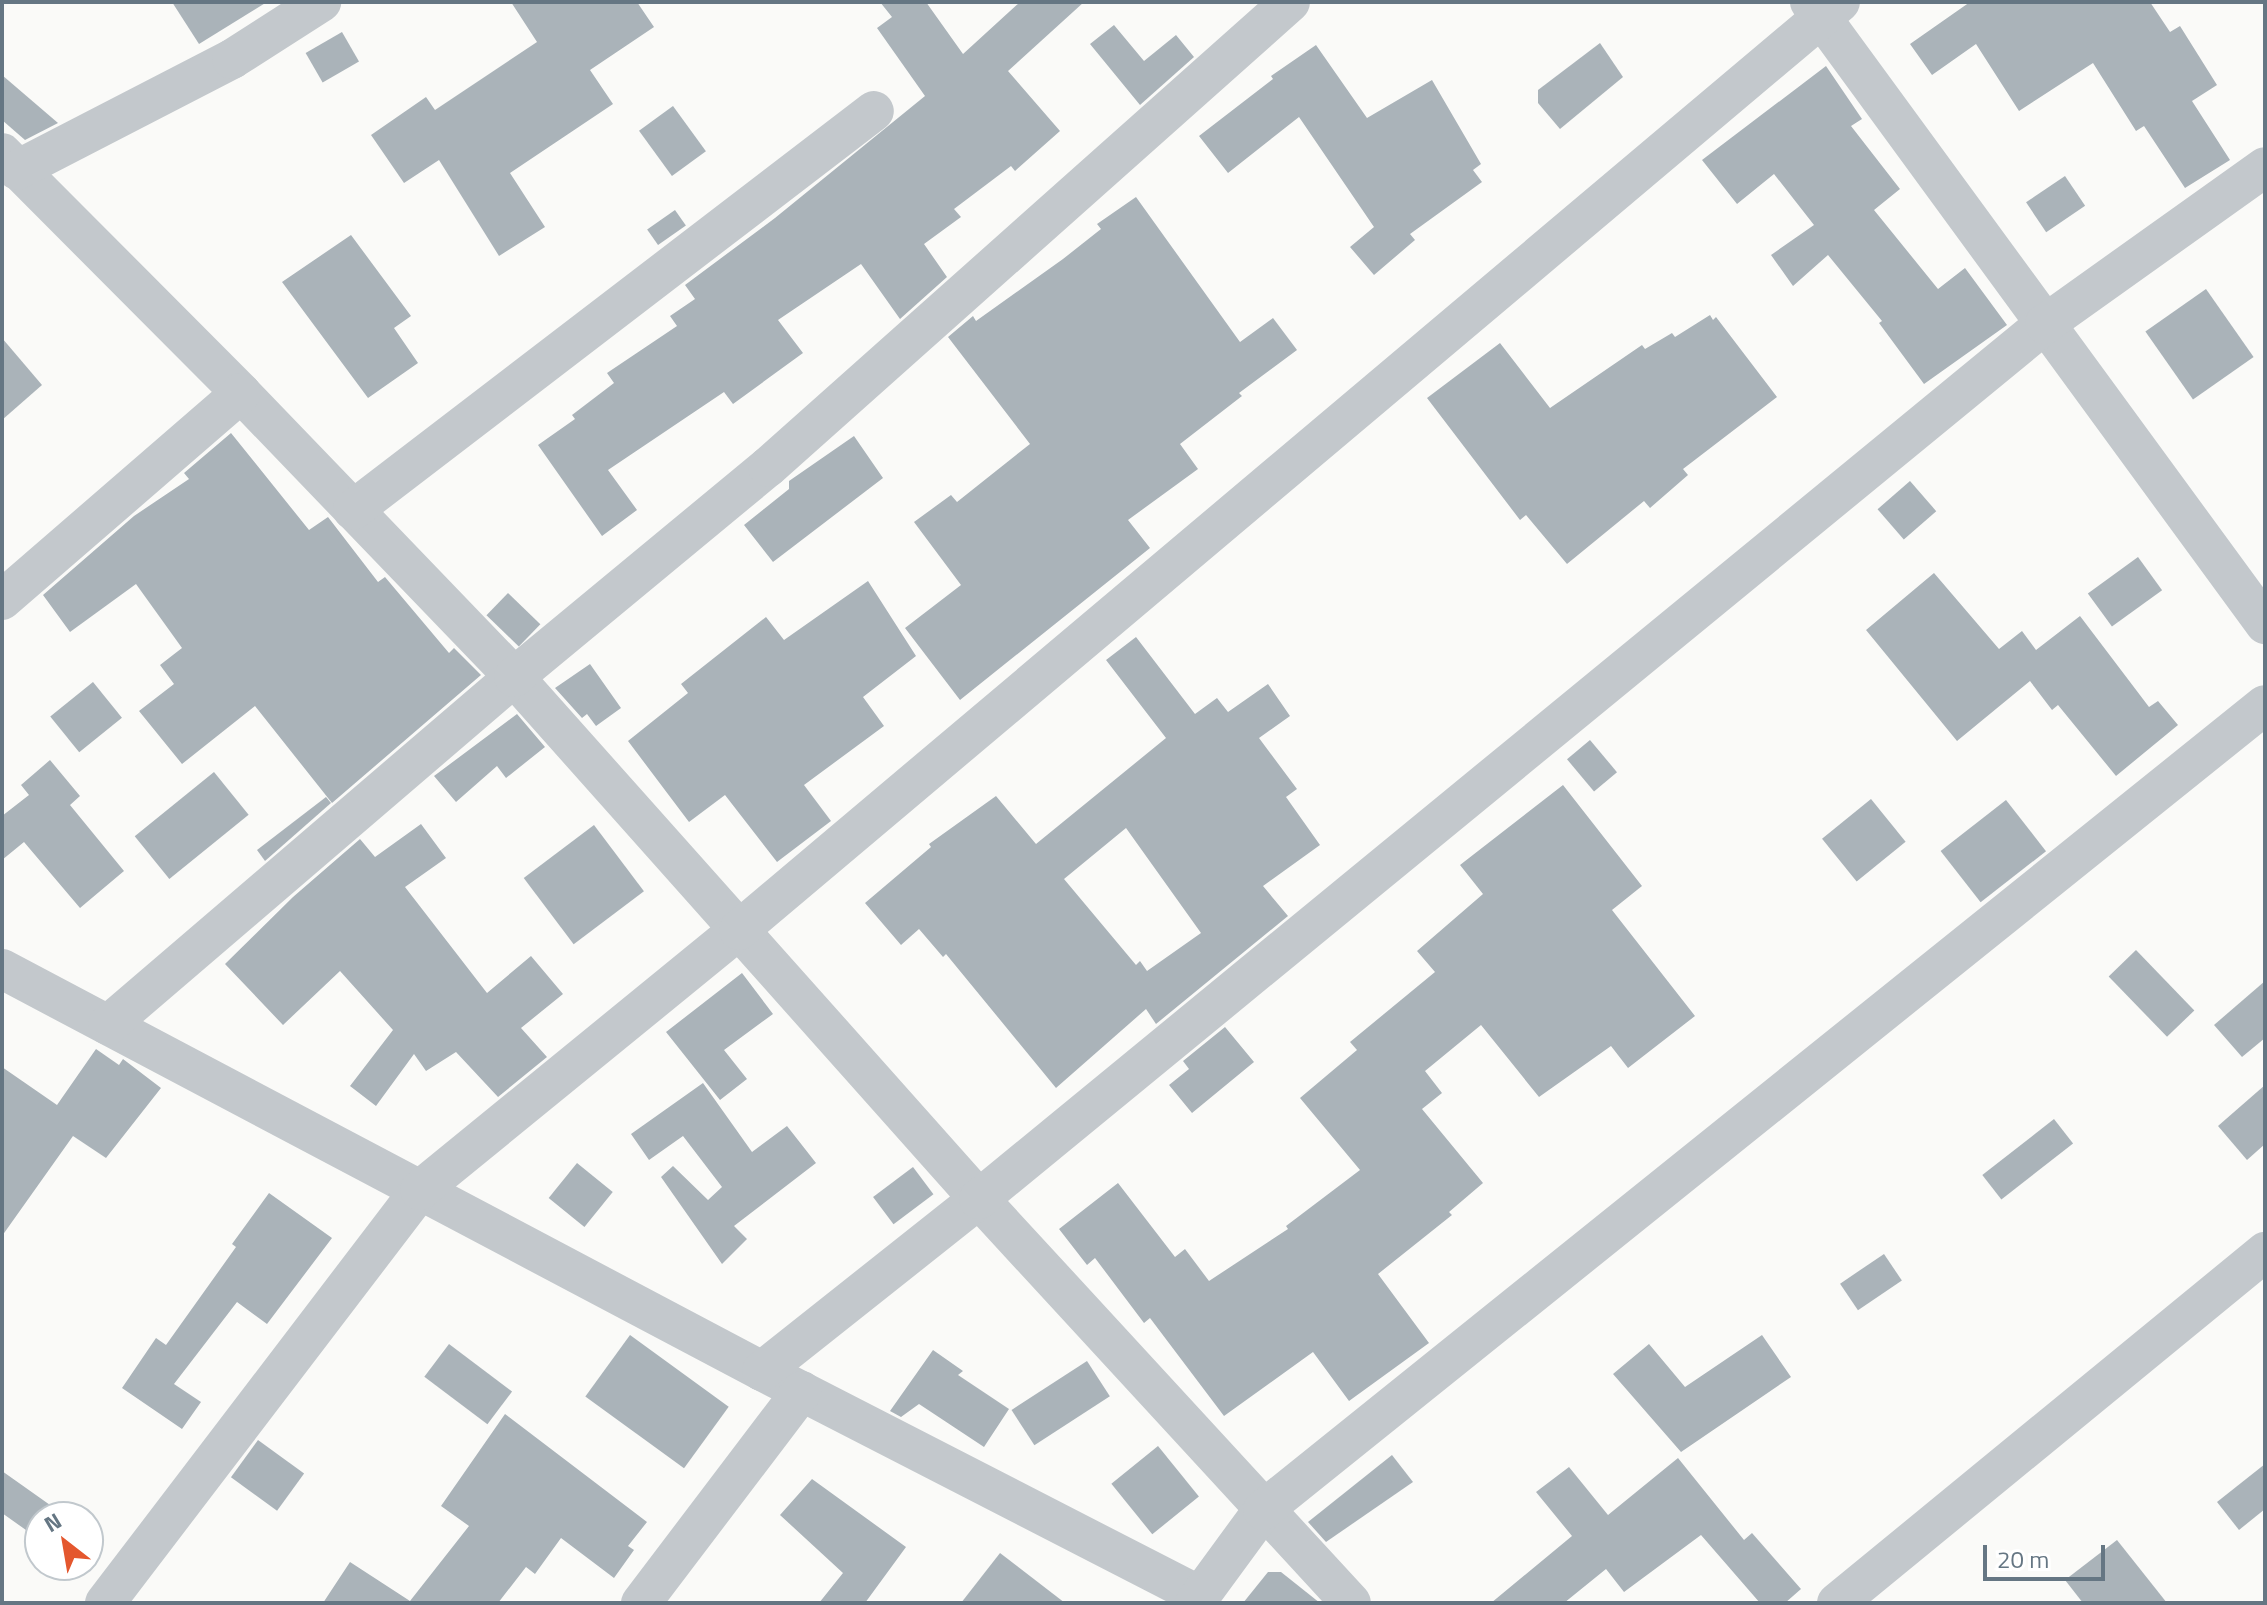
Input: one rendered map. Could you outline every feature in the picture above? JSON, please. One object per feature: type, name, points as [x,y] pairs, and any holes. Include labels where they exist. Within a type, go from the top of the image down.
[{"type":"street","points":[[321,2],[232,59],[10,161],[241,393],[514,677],[979,1199],[1351,1603]]},
{"type":"street","points":[[108,1025],[514,677],[768,467],[1290,2]]},
{"type":"street","points":[[105,1603],[420,1190],[739,930],[1823,7],[2045,324],[2263,619]]},
{"type":"street","points":[[353,510],[874,111]]},
{"type":"street","points":[[762,1371],[979,1199],[2045,324],[2265,167]]},
{"type":"street","points":[[2,600],[241,393]]},
{"type":"street","points":[[8,983],[108,1025],[1198,1600],[1263,1510],[2265,705]]},
{"type":"street","points":[[1837,1603],[2265,1252]]},
{"type":"street","points":[[641,1603],[802,1391]]},
{"type":"building","points":[[172,2],[267,2],[199,44]]},
{"type":"building","points":[[511,2],[637,2],[654,27],[590,70],[613,104],[510,173],[545,227],[499,256],[439,160],[404,183],[371,135],[426,97],[435,110],[537,42]]},
{"type":"building","points":[[880,2],[926,2],[963,54],[1020,2],[1084,2],[1008,71],[1060,131],[1015,171],[1011,166],[954,209],[961,217],[924,244],[947,277],[900,319],[861,264],[778,320],[803,353],[733,404],[724,392],[608,470],[637,510],[602,536],[538,445],[575,419],[572,415],[614,383],[607,373],[677,326],[670,316],[695,299],[685,285],[775,218],[925,96],[877,28],[892,17]]},
{"type":"building","points":[[1970,2],[2150,2],[2170,32],[2180,26],[2217,85],[2192,101],[2230,160],[2185,188],[2144,126],[2136,131],[2093,63],[2019,111],[1976,44],[1932,75],[1910,44]]},
{"type":"building","points":[[1114,25],[1144,61],[1176,35],[1194,57],[1140,105],[1090,44]]},
{"type":"building","points":[[342,32],[359,61],[323,82],[306,53]]},
{"type":"building","points":[[1600,43],[1623,77],[1560,129],[1538,103],[1538,90]]},
{"type":"building","points":[[1316,45],[1367,118],[1432,80],[1481,164],[1473,170],[1482,182],[1410,234],[1415,240],[1374,275],[1350,247],[1374,227],[1299,117],[1228,173],[1199,136],[1273,79],[1271,76]]},
{"type":"building","points":[[1826,66],[1862,119],[1851,126],[1900,189],[1874,210],[1938,289],[1965,268],[2007,325],[1924,384],[1879,323],[1882,321],[1828,255],[1793,286],[1771,255],[1814,225],[1774,174],[1737,204],[1702,160]]},
{"type":"building","points":[[2,75],[58,123],[25,140],[2,120]]},
{"type":"building","points":[[673,106],[706,151],[672,176],[639,131]]},
{"type":"building","points":[[2065,176],[2085,206],[2046,232],[2026,202]]},
{"type":"building","points":[[1136,197],[1240,342],[1273,318],[1297,350],[1239,393],[1242,396],[1180,444],[1198,469],[1128,520],[1150,548],[960,700],[905,628],[961,585],[914,522],[951,495],[957,502],[1030,444],[948,337],[973,316],[976,321],[1063,259],[1101,229],[1097,224]]},
{"type":"building","points":[[675,210],[686,226],[658,245],[647,230]]},
{"type":"building","points":[[351,235],[411,316],[394,328],[418,363],[368,398],[282,282]]},
{"type":"building","points":[[2206,289],[2254,357],[2193,399],[2145,331]]},
{"type":"building","points":[[1710,315],[1713,320],[1716,317],[1777,397],[1683,469],[1688,475],[1650,508],[1644,501],[1567,564],[1526,515],[1520,520],[1427,398],[1500,343],[1550,408],[1642,345],[1645,349],[1672,333],[1675,337]]},
{"type":"building","points":[[2,338],[42,385],[2,420]]},
{"type":"building","points":[[231,433],[309,530],[328,517],[378,582],[385,577],[449,653],[454,648],[481,675],[332,803],[255,706],[182,764],[139,711],[174,684],[160,665],[182,648],[136,584],[70,632],[43,595],[134,516],[189,479],[184,473]]},
{"type":"building","points":[[854,436],[883,478],[773,562],[744,525],[789,489],[789,481]]},
{"type":"building","points":[[1910,481],[1936,511],[1904,539],[1878,509]]},
{"type":"building","points":[[2138,557],[2162,590],[2112,627],[2088,593]]},
{"type":"building","points":[[1934,573],[1999,649],[2022,631],[2036,650],[2080,616],[2149,707],[2158,701],[2178,725],[2116,776],[2058,705],[2052,710],[2030,681],[1957,741],[1866,630]]},
{"type":"building","points":[[868,581],[916,656],[863,697],[884,726],[804,785],[831,821],[777,862],[725,795],[689,822],[628,741],[688,693],[681,684],[766,617],[784,640]]},
{"type":"building","points":[[508,593],[540,624],[519,647],[486,615]]},
{"type":"building","points":[[1136,637],[1195,714],[1217,698],[1228,712],[1268,684],[1290,716],[1259,738],[1297,789],[1286,797],[1320,845],[1263,886],[1288,916],[1156,1024],[1146,1009],[1056,1088],[946,954],[943,957],[919,929],[901,945],[865,903],[931,847],[929,844],[996,796],[1036,844],[1166,738],[1106,660]],"holes":[[[1126,828],[1201,933],[1147,971],[1140,961],[1136,965],[1064,879]]]},
{"type":"building","points":[[590,664],[621,708],[596,726],[587,714],[582,718],[555,688]]},
{"type":"building","points":[[93,682],[122,718],[79,752],[50,717]]},
{"type":"building","points":[[517,714],[545,747],[506,778],[497,766],[456,802],[434,776]]},
{"type":"building","points":[[1590,740],[1617,772],[1594,791],[1567,759]]},
{"type":"building","points":[[50,760],[80,796],[70,805],[124,871],[80,908],[24,842],[2,860],[2,816],[29,795],[21,785]]},
{"type":"building","points":[[214,772],[249,815],[169,879],[135,836]]},
{"type":"building","points":[[1563,785],[1642,886],[1612,910],[1695,1016],[1628,1068],[1611,1046],[1539,1097],[1481,1025],[1425,1071],[1442,1093],[1422,1109],[1483,1183],[1449,1212],[1452,1215],[1378,1274],[1429,1343],[1349,1401],[1313,1352],[1224,1416],[1150,1318],[1144,1323],[1095,1258],[1087,1265],[1059,1229],[1118,1183],[1175,1257],[1185,1249],[1209,1281],[1288,1229],[1286,1226],[1360,1170],[1300,1098],[1357,1050],[1350,1042],[1435,972],[1417,951],[1483,894],[1460,865]]},
{"type":"building","points":[[326,797],[331,803],[265,861],[257,850]]},
{"type":"building","points":[[1871,799],[1906,842],[1857,881],[1822,839]]},
{"type":"building","points":[[2006,800],[2046,851],[1981,902],[1941,851]]},
{"type":"building","points":[[421,824],[446,858],[405,887],[487,993],[531,956],[563,994],[521,1028],[547,1057],[498,1097],[456,1052],[426,1071],[414,1054],[376,1106],[350,1086],[393,1030],[340,971],[283,1025],[225,964],[293,897],[360,839],[375,857]]},
{"type":"building","points":[[594,825],[644,891],[574,944],[524,878]]},
{"type":"building","points":[[2136,950],[2194,1010],[2167,1037],[2109,976]]},
{"type":"building","points":[[742,973],[773,1014],[724,1050],[747,1079],[720,1100],[666,1032]]},
{"type":"building","points":[[2265,981],[2265,1038],[2242,1057],[2214,1025]]},
{"type":"building","points":[[1225,1027],[1254,1062],[1192,1113],[1169,1085],[1189,1069],[1183,1061]]},
{"type":"building","points":[[96,1049],[119,1065],[123,1059],[161,1088],[106,1158],[73,1136],[2,1236],[2,1067],[57,1105]]},
{"type":"building","points":[[703,1083],[752,1152],[787,1126],[816,1163],[734,1226],[747,1239],[722,1264],[661,1177],[673,1166],[708,1200],[722,1187],[683,1136],[649,1160],[631,1134]]},
{"type":"building","points":[[2265,1085],[2265,1144],[2247,1160],[2218,1126]]},
{"type":"building","points":[[2054,1119],[2073,1143],[2001,1199],[1982,1175]]},
{"type":"building","points":[[577,1163],[613,1192],[584,1227],[549,1198]]},
{"type":"building","points":[[913,1167],[933,1194],[894,1224],[873,1197]]},
{"type":"building","points":[[269,1193],[332,1238],[267,1324],[237,1302],[174,1384],[201,1402],[182,1429],[122,1388],[156,1338],[166,1345],[236,1247],[232,1244]]},
{"type":"building","points":[[1884,1254],[1902,1281],[1858,1310],[1840,1284]]},
{"type":"building","points":[[630,1335],[729,1407],[684,1468],[585,1396]]},
{"type":"building","points":[[1762,1335],[1791,1377],[1681,1452],[1613,1374],[1649,1344],[1685,1387]]},
{"type":"building","points":[[449,1344],[512,1392],[487,1424],[424,1377]]},
{"type":"building","points":[[933,1350],[963,1371],[958,1375],[1009,1409],[984,1447],[919,1404],[901,1417],[890,1411]]},
{"type":"building","points":[[1087,1361],[1110,1396],[1034,1445],[1012,1410]]},
{"type":"building","points":[[505,1414],[647,1522],[628,1546],[634,1550],[614,1578],[561,1538],[535,1574],[526,1567],[498,1603],[323,1603],[350,1562],[410,1601],[469,1526],[441,1506]]},
{"type":"building","points":[[258,1440],[304,1474],[277,1511],[231,1477]]},
{"type":"building","points":[[1158,1446],[1199,1497],[1152,1534],[1111,1484]]},
{"type":"building","points":[[1392,1455],[1413,1482],[1326,1542],[1308,1522]]},
{"type":"building","points":[[1678,1458],[1744,1540],[1752,1533],[1801,1589],[1785,1603],[1760,1603],[1701,1535],[1624,1592],[1606,1569],[1564,1603],[1491,1603],[1572,1536],[1536,1492],[1569,1467],[1608,1515]]},
{"type":"building","points":[[2265,1464],[2265,1509],[2239,1530],[2217,1502]]},
{"type":"building","points":[[2,1471],[44,1501],[24,1501],[24,1529],[2,1513]]},
{"type":"building","points":[[812,1479],[906,1547],[865,1603],[819,1603],[843,1573],[780,1515]]},
{"type":"building","points":[[2117,1540],[2167,1603],[2083,1603],[2065,1580]]},
{"type":"building","points":[[1000,1553],[1065,1603],[961,1603]]},
{"type":"building","points":[[1268,1572],[1281,1572],[1320,1603],[1243,1603]]}]
